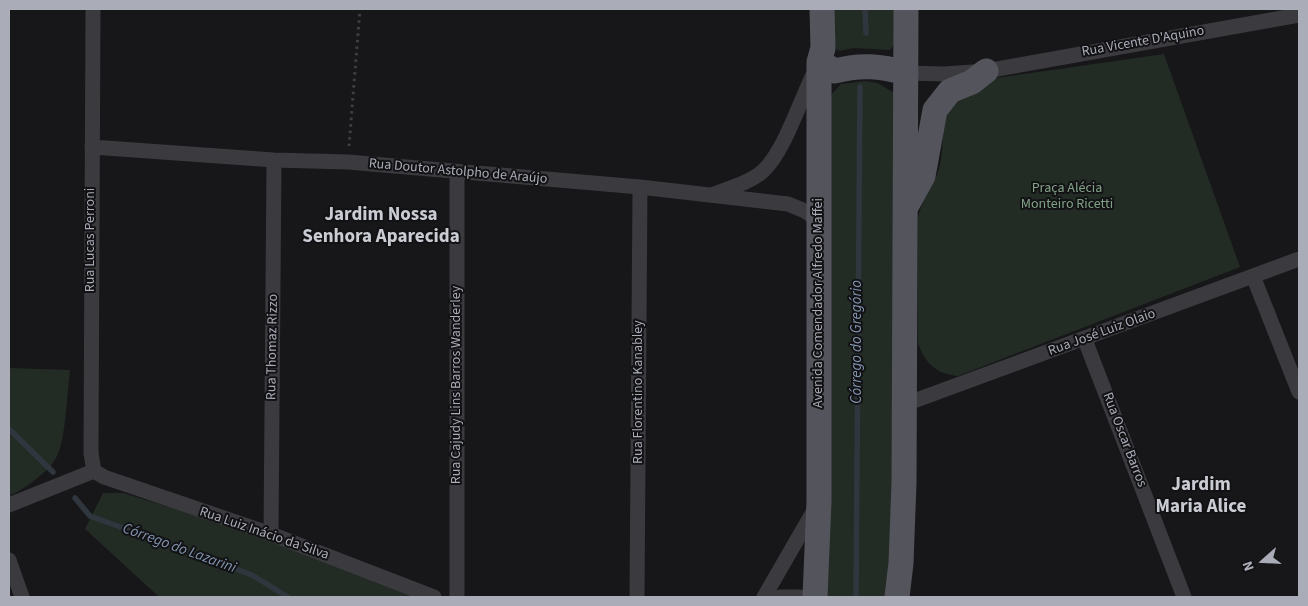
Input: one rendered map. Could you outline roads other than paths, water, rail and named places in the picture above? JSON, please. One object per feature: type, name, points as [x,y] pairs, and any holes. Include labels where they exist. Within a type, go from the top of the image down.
[{"type":"main road","name":"Avenida Comendador Alfredo Maffei","points":[[815,597],[819,502],[819,62],[823,48],[822,9]]},
{"type":"main road","points":[[897,597],[902,543],[906,9]]},
{"type":"main road","points":[[819,62],[835,71],[857,65],[889,68],[906,73]]},
{"type":"main road","points":[[904,210],[923,176],[935,110],[950,91],[972,82],[986,71]]},
{"type":"street","name":"Rua Lucas Perroni","points":[[93,9],[91,453],[94,471]]},
{"type":"street","name":"Rua Vicente D'Aquino","points":[[986,71],[1299,15]]},
{"type":"street","points":[[708,196],[736,186],[763,172],[779,151],[819,62]]},
{"type":"street","points":[[906,73],[944,74],[986,71]]},
{"type":"street","name":"Rua Doutor Astolpho de Araújo","points":[[92,147],[274,160],[348,162],[640,187],[788,204],[805,211],[820,222]]},
{"type":"street","name":"Rua Thomaz Rizzo","points":[[271,534],[274,160]]},
{"type":"street","name":"Rua Cajudy Lins Barros Wanderley","points":[[456,597],[457,172]]},
{"type":"street","name":"Rua Florentino Kanabley","points":[[637,597],[640,187]]},
{"type":"street","name":"Rua José Luiz Olaio","points":[[903,405],[1085,340],[1299,259]]},
{"type":"street","points":[[1253,276],[1299,392]]},
{"type":"street","name":"Rua Oscar Barros","points":[[1085,340],[1184,597]]},
{"type":"street","points":[[9,505],[94,471]]},
{"type":"street","name":"Rua Luiz Inácio da Silva","points":[[94,471],[104,477],[165,500],[271,534],[434,597]]},
{"type":"street","points":[[764,597],[819,502]]},
{"type":"street","points":[[9,560],[22,597]]},
{"type":"street","points":[[780,597],[800,597]]},
{"type":"waterway","name":"Córrego do Gregório","points":[[865,9],[866,33]]},
{"type":"waterway","name":"Córrego do Gregório","points":[[856,597],[860,87]]},
{"type":"waterway","name":"Córrego do Lazarini","points":[[9,429],[53,472]]},
{"type":"waterway","name":"Córrego do Lazarini","points":[[75,498],[90,516],[252,575],[288,597]]},
{"type":"district","name":"Jardim Nossa Senhora Aparecida","points":[[381,227]]},
{"type":"district","name":"Jardim Maria Alice","points":[[1201,497]]},
{"type":"park label","name":"Praça Alécia Monteiro Ricetti","points":[[1067,197]]}]
